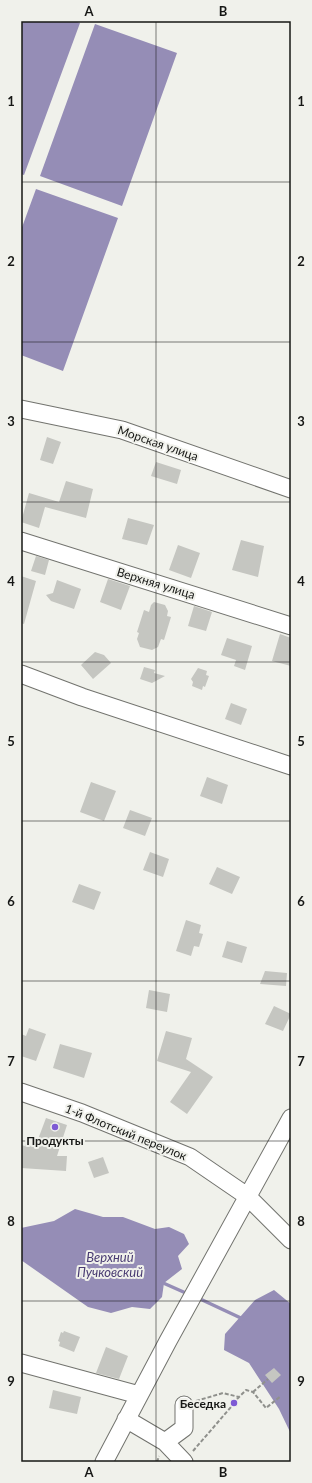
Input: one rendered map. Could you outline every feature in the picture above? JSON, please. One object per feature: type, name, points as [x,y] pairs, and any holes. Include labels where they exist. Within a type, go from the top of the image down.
[{"type":"street","name":"Морская улица","points":[[21,409],[122,430],[291,489]]},
{"type":"street","name":"Верхняя улица","points":[[21,541],[291,626]]},
{"type":"street","points":[[21,674],[82,697],[291,766]]},
{"type":"street","name":"1-й Флотский переулок","points":[[21,1092],[82,1113],[190,1157],[247,1196],[291,1240]]},
{"type":"street","points":[[104,1462],[247,1196],[291,1118]]},
{"type":"street","points":[[21,1363],[139,1395]]},
{"type":"street","points":[[165,1442],[184,1428],[184,1405]]},
{"type":"street","points":[[126,1419],[165,1442],[184,1462]]},
{"type":"path","points":[[253,1392],[268,1379]]},
{"type":"path","points":[[237,1399],[246,1390],[253,1392],[266,1408],[281,1396]]},
{"type":"path","points":[[184,1405],[223,1393],[240,1397]]},
{"type":"path","points":[[184,1462],[231,1407]]},
{"type":"water","points":[[21,21],[74,21],[80,23],[24,175],[21,174]]},
{"type":"water","points":[[95,24],[177,53],[122,206],[40,176]]},
{"type":"water","points":[[36,189],[118,218],[63,371],[21,355],[21,230]]},
{"type":"water","name":"Верхний Пучковский","points":[[75,1209],[103,1217],[123,1217],[155,1229],[169,1227],[184,1234],[189,1244],[178,1256],[182,1269],[164,1283],[162,1297],[150,1309],[132,1307],[111,1313],[88,1307],[21,1260],[21,1228],[54,1221]]},
{"type":"water","points":[[274,1290],[291,1304],[291,1434],[279,1409],[249,1363],[224,1350],[225,1334],[255,1300]]},
{"type":"building","points":[[47,437],[61,442],[53,464],[40,460]]},
{"type":"building","points":[[156,462],[181,470],[177,484],[151,476]]},
{"type":"building","points":[[66,481],[93,489],[86,518],[45,507],[39,528],[21,522],[29,493],[59,502]]},
{"type":"building","points":[[128,518],[154,525],[147,545],[122,539]]},
{"type":"building","points":[[241,540],[264,546],[258,577],[232,570]]},
{"type":"building","points":[[178,545],[200,553],[191,578],[169,570]]},
{"type":"building","points":[[36,556],[49,560],[45,575],[31,571]]},
{"type":"building","points":[[21,576],[36,581],[24,624],[21,623]]},
{"type":"building","points":[[108,579],[130,586],[121,610],[100,602]]},
{"type":"building","points":[[57,580],[81,589],[74,609],[51,601],[46,595],[53,593]]},
{"type":"building","points":[[154,602],[165,605],[168,611],[167,616],[171,617],[164,640],[161,639],[158,647],[152,650],[140,647],[137,639],[139,633],[137,632],[144,610],[149,612],[151,605]]},
{"type":"building","points":[[194,606],[212,612],[206,631],[188,626]]},
{"type":"building","points":[[280,634],[291,638],[291,666],[272,661]]},
{"type":"building","points":[[227,638],[252,646],[245,670],[234,666],[236,660],[221,655]]},
{"type":"building","points":[[95,652],[104,655],[111,663],[93,679],[81,665]]},
{"type":"building","points":[[144,667],[155,670],[154,673],[165,676],[152,683],[140,679]]},
{"type":"building","points":[[198,668],[207,671],[206,675],[209,676],[205,687],[203,686],[202,690],[192,686],[193,682],[191,679]]},
{"type":"building","points":[[231,703],[247,709],[241,725],[225,719]]},
{"type":"building","points":[[207,777],[228,785],[222,804],[200,796]]},
{"type":"building","points":[[91,782],[116,791],[104,821],[80,812]]},
{"type":"building","points":[[130,810],[152,818],[145,836],[123,828]]},
{"type":"building","points":[[150,852],[169,859],[163,877],[143,870]]},
{"type":"building","points":[[217,867],[240,877],[232,894],[209,884]]},
{"type":"building","points":[[79,884],[101,892],[94,910],[72,902]]},
{"type":"building","points":[[186,920],[201,925],[199,933],[203,934],[199,947],[194,946],[191,956],[176,951]]},
{"type":"building","points":[[227,941],[247,947],[242,963],[222,957]]},
{"type":"building","points":[[265,971],[287,973],[286,986],[260,984]]},
{"type":"building","points":[[149,990],[170,994],[167,1012],[146,1008]]},
{"type":"building","points":[[274,1006],[291,1014],[283,1031],[265,1024]]},
{"type":"building","points":[[29,1028],[46,1034],[36,1061],[21,1056],[21,1034],[26,1036]]},
{"type":"building","points":[[166,1031],[192,1038],[186,1059],[213,1077],[187,1114],[170,1102],[191,1072],[157,1061]]},
{"type":"building","points":[[60,1044],[92,1053],[84,1078],[53,1068]]},
{"type":"building","points":[[46,1118],[67,1125],[57,1156],[67,1156],[66,1171],[21,1168],[21,1145],[25,1146],[26,1140],[37,1142]]},
{"type":"building","points":[[103,1157],[109,1173],[94,1178],[88,1162]]},
{"type":"building","points":[[64,1331],[80,1337],[74,1352],[59,1346],[60,1342],[58,1341],[61,1332],[63,1333]]},
{"type":"building","points":[[106,1347],[128,1356],[119,1379],[96,1373]]},
{"type":"building","points":[[274,1368],[281,1375],[272,1383],[265,1375]]},
{"type":"building","points":[[53,1390],[81,1397],[77,1414],[49,1408]]},
{"type":"waterway","points":[[161,1282],[188,1294]]},
{"type":"waterway","points":[[198,1298],[243,1319]]},
{"type":"place","name":"Продукты","points":[[55,1127]]},
{"type":"place","name":"Беседка","points":[[234,1403]]}]
